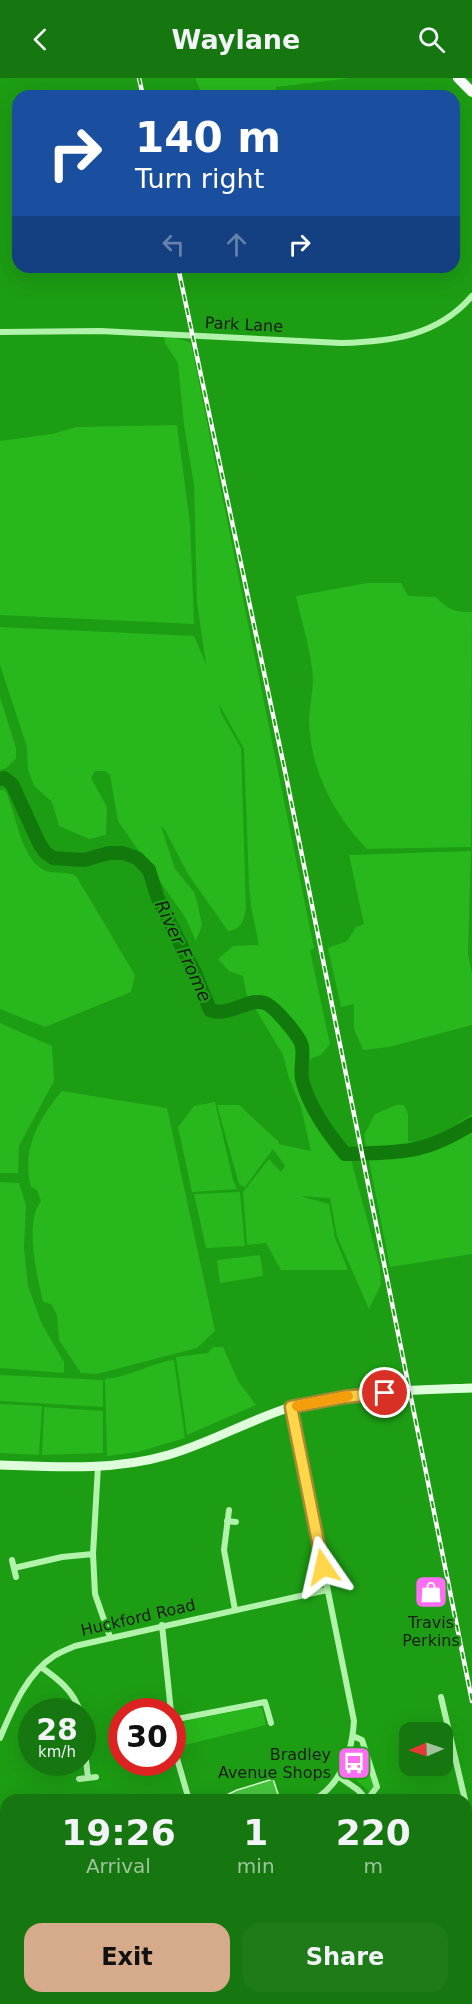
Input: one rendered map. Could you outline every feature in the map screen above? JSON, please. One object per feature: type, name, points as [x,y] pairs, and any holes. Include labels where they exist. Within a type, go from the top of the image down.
[{"type":"main road","points":[[458,78],[472,92]]},
{"type":"street","name":"Park Lane","points":[[0,332],[100,331],[341,343],[381,342],[406,338],[427,330],[451,315],[472,296]]},
{"type":"street","points":[[0,1465],[98,1466],[137,1461],[168,1455],[291,1407],[344,1397],[391,1392],[472,1388]]},
{"type":"street","points":[[291,1407],[354,1721],[348,1757],[338,1776],[323,1794]]},
{"type":"street","points":[[98,1466],[93,1554],[95,1594],[110,1637]]},
{"type":"street","points":[[229,1510],[224,1550],[235,1610]]},
{"type":"street","points":[[227,1521],[236,1522]]},
{"type":"street","points":[[14,1568],[62,1557],[93,1554]]},
{"type":"street","points":[[12,1560],[16,1577]]},
{"type":"street","name":"Huckford Road","points":[[0,1738],[14,1704],[42,1667],[53,1656],[75,1646],[327,1590]]},
{"type":"street","points":[[162,1625],[170,1698]]},
{"type":"street","points":[[42,1667],[61,1682],[74,1698]]},
{"type":"street","points":[[441,1697],[464,1794]]},
{"type":"street","points":[[186,1719],[266,1702],[271,1724]]},
{"type":"street","points":[[353,1736],[362,1740],[377,1787],[372,1794]]},
{"type":"street","points":[[182,1776],[187,1794]]},
{"type":"street","points":[[338,1776],[362,1794]]},
{"type":"street","points":[[79,1779],[96,1777]]},
{"type":"green space","points":[[195,78],[352,78],[276,87],[276,90],[200,90]]},
{"type":"green space","points":[[164,337],[175,337],[191,343],[314,948],[310,951],[330,1044],[321,1055],[312,1058],[307,1066],[307,1074],[322,1110],[348,1148],[380,1268],[381,1284],[369,1309],[337,1236],[330,1198],[300,1196],[329,1204],[335,1238],[348,1270],[281,1270],[266,1243],[247,1245],[243,1192],[269,1159],[281,1172],[285,1166],[273,1149],[245,1187],[239,1184],[217,1105],[239,1105],[279,1142],[278,1144],[311,1151],[301,1107],[289,1078],[283,1055],[246,993],[243,976],[229,971],[218,959],[233,946],[259,945],[249,885],[244,749],[219,704],[221,713],[241,748],[246,909],[241,924],[236,929],[228,931],[188,874],[161,826],[175,869],[194,892],[197,901],[202,925],[196,941],[185,917],[118,821],[110,775],[105,771],[95,771],[91,778],[107,807],[106,835],[89,839],[59,826],[52,802],[34,786],[28,769],[27,747],[0,665],[0,627],[194,636],[206,664],[197,603],[194,485],[184,425],[178,363],[165,343]]},
{"type":"green space","points":[[177,425],[190,523],[194,624],[0,615],[0,441],[52,434],[77,427]]},
{"type":"green space","points":[[367,583],[401,583],[408,596],[436,597],[452,609],[472,612],[471,847],[367,849],[344,822],[326,791],[314,758],[311,741],[309,723],[312,668],[296,596]]},
{"type":"green space","points":[[0,697],[16,748],[16,759],[0,770]]},
{"type":"green space","points":[[0,790],[5,790],[29,856],[44,870],[76,876],[135,975],[131,992],[45,1027],[0,1009]]},
{"type":"green space","points":[[471,851],[468,954],[472,973],[472,1025],[389,1047],[363,1050],[354,1029],[354,1004],[341,1007],[328,948],[347,941],[356,927],[364,924],[349,855]]},
{"type":"green space","points":[[0,1023],[52,1046],[54,1081],[19,1146],[18,1173],[0,1173]]},
{"type":"green space","points":[[62,1091],[167,1108],[215,1331],[197,1348],[97,1374],[81,1373],[59,1340],[57,1315],[51,1304],[43,1302],[35,1264],[33,1222],[41,1201],[37,1190],[31,1187],[28,1160],[39,1123]]},
{"type":"green space","points":[[215,1102],[237,1189],[192,1192],[178,1127],[194,1106]]},
{"type":"green space","points":[[396,1105],[404,1105],[408,1114],[408,1141],[419,1143],[453,1131],[458,1123],[472,1114],[472,1254],[390,1267],[364,1135],[375,1114]]},
{"type":"green space","points":[[0,1182],[19,1183],[26,1205],[24,1248],[28,1286],[42,1324],[64,1362],[64,1373],[0,1368]]},
{"type":"green space","points":[[240,1192],[245,1246],[206,1248],[194,1194]]},
{"type":"green space","points":[[260,1255],[263,1276],[220,1283],[217,1260]]},
{"type":"green space","points":[[213,1347],[223,1347],[238,1381],[256,1405],[187,1435],[176,1357],[208,1353]]},
{"type":"green space","points":[[174,1360],[185,1438],[138,1452],[107,1456],[105,1379]]},
{"type":"green space","points":[[0,1375],[103,1380],[103,1407],[0,1401]]},
{"type":"green space","points":[[0,1404],[42,1406],[39,1455],[0,1453]]},
{"type":"green space","points":[[44,1407],[103,1411],[103,1453],[42,1455]]},
{"type":"green space","points":[[257,1707],[262,1708],[266,1725],[186,1745],[186,1721]]},
{"type":"green space","points":[[360,1744],[375,1786],[370,1792],[355,1779],[351,1767]]},
{"type":"building","points":[[273,1779],[278,1794],[229,1794]]},
{"type":"waterway","name":"River Frome","points":[[0,779],[4,778],[12,784],[39,843],[53,858],[84,860],[109,853],[123,853],[137,858],[149,870],[158,899],[195,973],[210,1010],[225,1011],[261,1002],[267,1004],[282,1017],[301,1042],[301,1070],[306,1093],[315,1112],[345,1154],[397,1152],[425,1147],[472,1124]]},
{"type":"railway","points":[[139,78],[142,90]]},
{"type":"railway","points":[[179,273],[286,776],[472,1701]]},
{"type":"slow traffic","points":[[297,1406],[348,1396]]},
{"type":"place","name":"Travis Perkins","points":[[431,1592]]},
{"type":"place","name":"Bradley Avenue Shops","points":[[354,1763]]},
{"type":"route","points":[[323,1567],[291,1407],[344,1397],[385,1393]]}]
